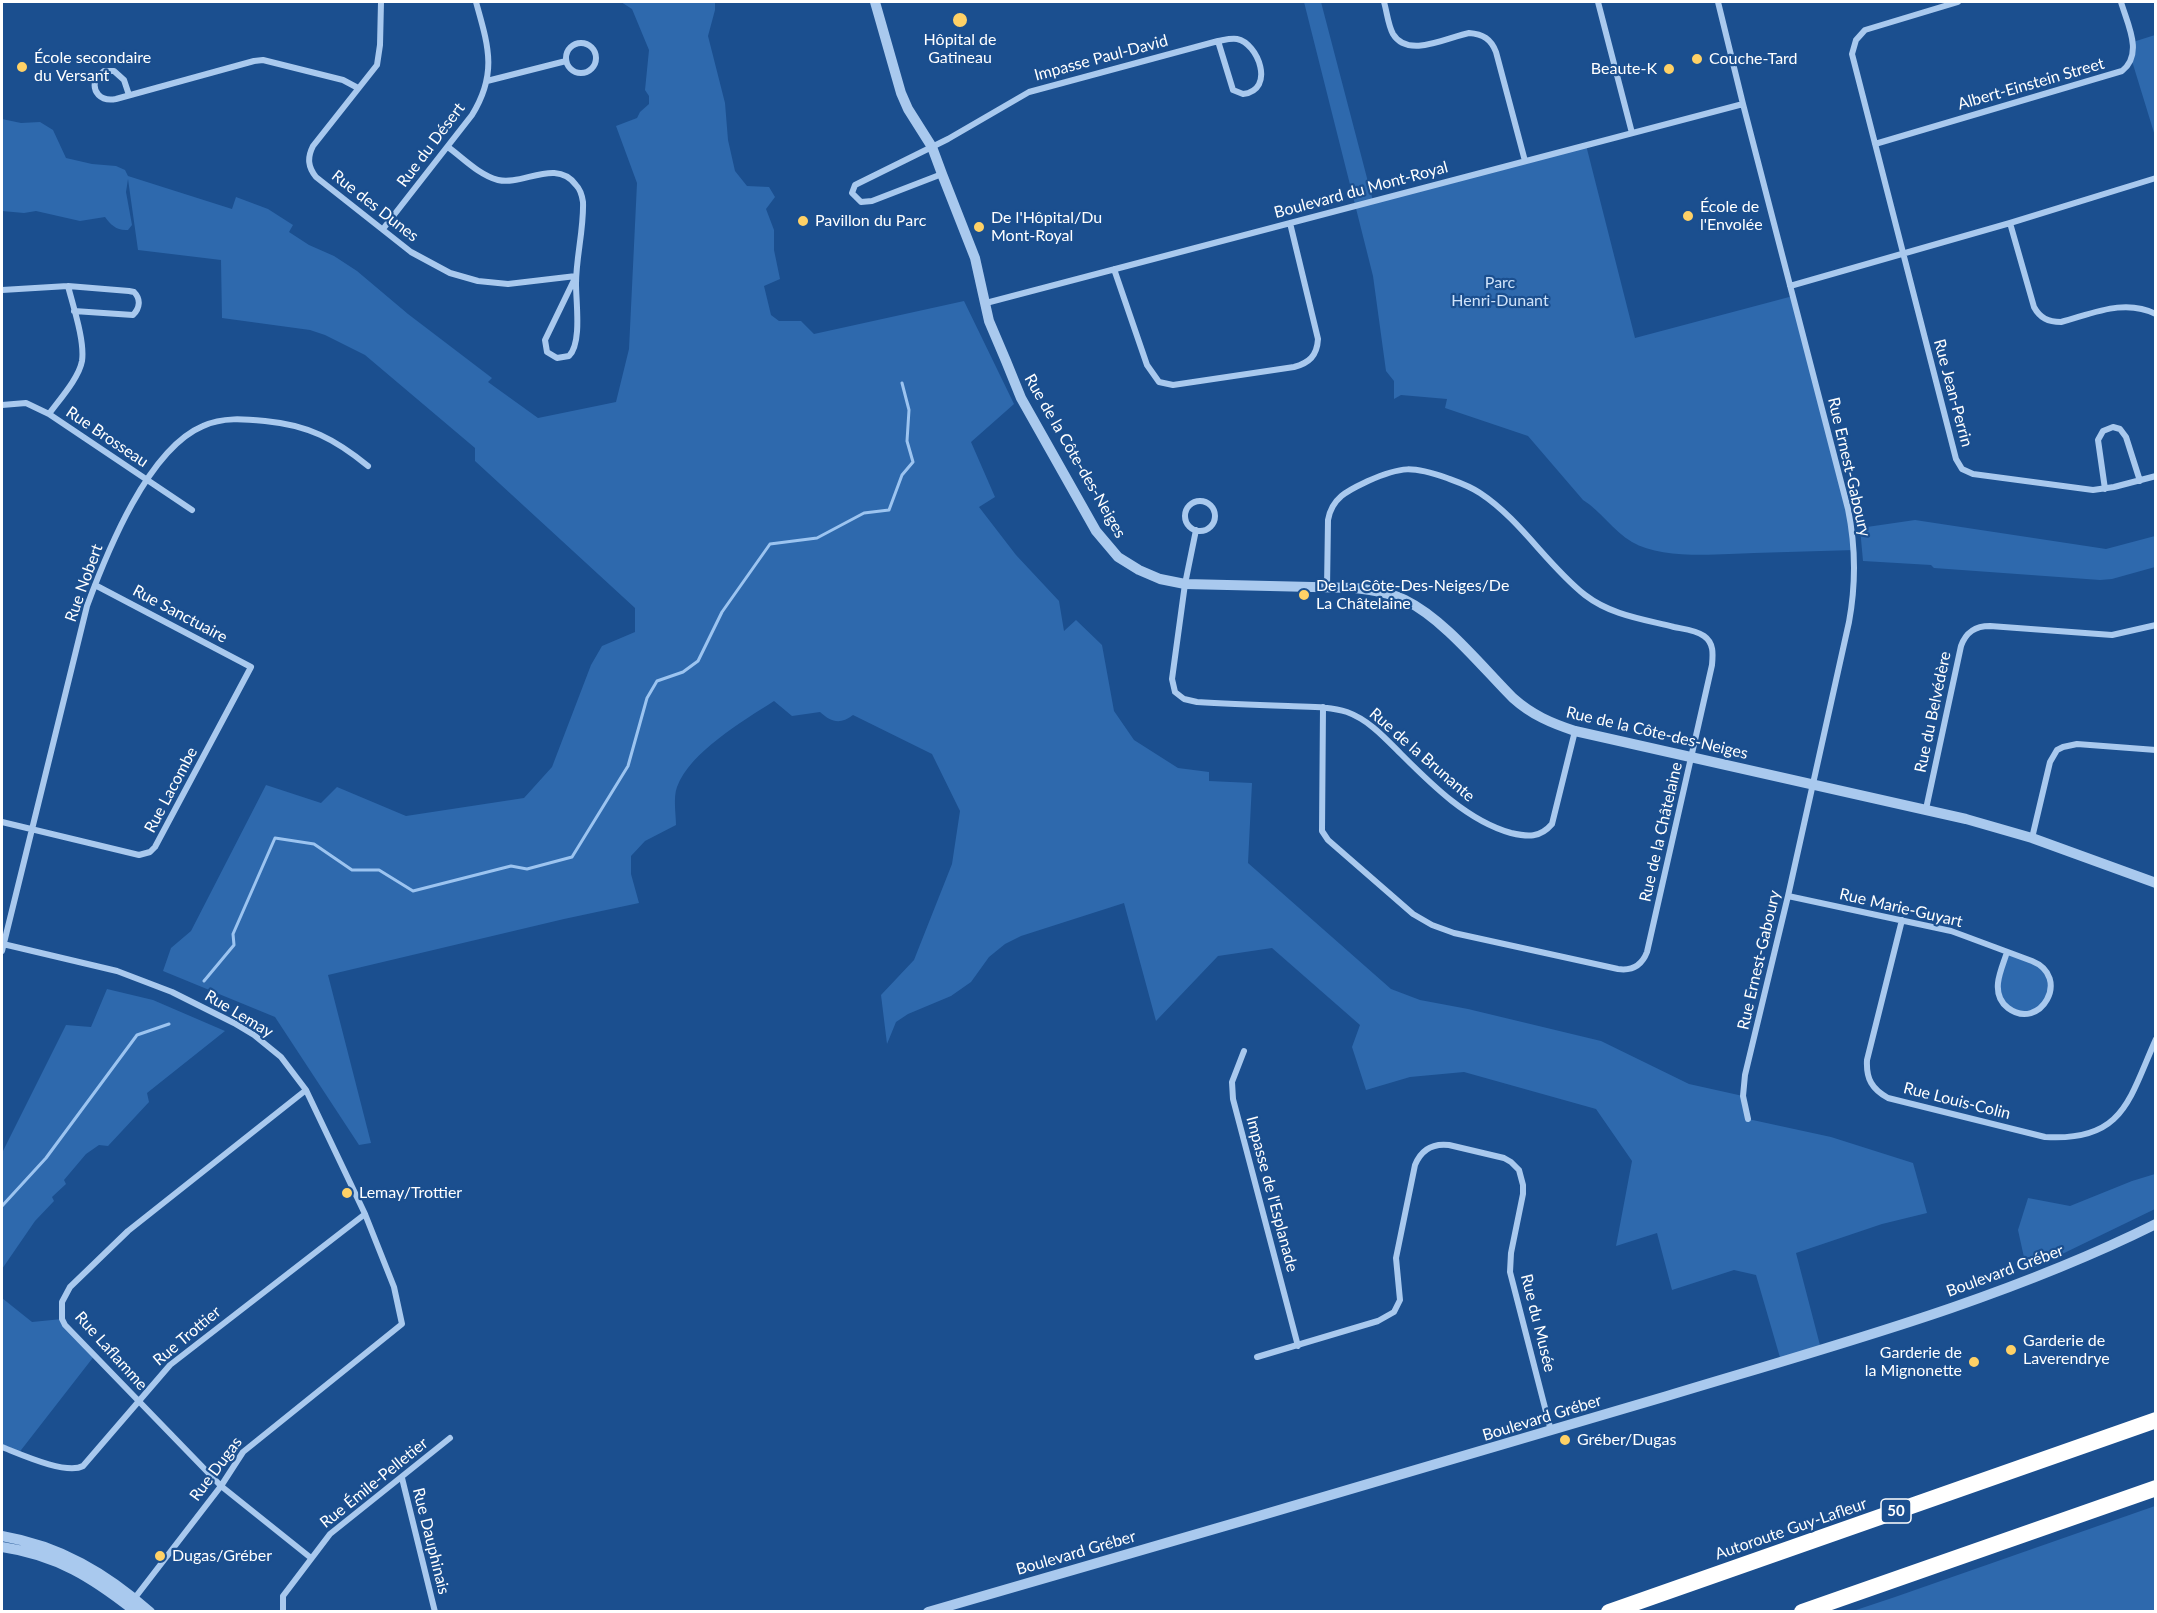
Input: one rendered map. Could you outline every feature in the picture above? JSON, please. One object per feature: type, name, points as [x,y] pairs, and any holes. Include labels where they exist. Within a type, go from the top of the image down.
[{"type":"highway","name":"Autoroute Guy-Lafleur","points":[[1609,1611],[2156,1420]]},
{"type":"highway","points":[[1802,1611],[2156,1488]]},
{"type":"street","name":"Rue des Dunes","points":[[381,2],[379,56],[372,73],[313,146],[309,165],[316,177],[424,261],[450,273],[478,281],[508,284],[576,276]]},
{"type":"street","name":"Rue du Désert","points":[[383,229],[448,147],[476,107],[488,81],[487,49],[476,2]]},
{"type":"street","name":"Rue de la Côte-des-Neiges","points":[[875,2],[901,93],[908,109],[932,147],[975,258],[989,321],[1021,398],[1102,539],[1118,557],[1160,579],[1185,584],[1355,588],[1383,592],[1414,605],[1437,621],[1523,707],[1545,721],[1575,731],[1926,809],[2032,838],[2156,883]]},
{"type":"street","points":[[1384,2],[1392,32],[1405,44],[1419,46],[1469,33],[1476,33],[1489,39],[1496,52],[1525,161]]},
{"type":"street","points":[[1598,2],[1632,133]]},
{"type":"street","name":"Rue Ernest-Gaboury","points":[[1718,2],[1848,509],[1855,560],[1850,614],[1788,896],[1745,1075],[1743,1096],[1748,1119]]},
{"type":"street","name":"Rue Jean-Perrin","points":[[1958,2],[1865,30],[1852,47],[1853,62],[1956,459],[1962,469],[1973,474],[2068,488],[2105,489],[2156,476]]},
{"type":"street","name":"Albert-Einstein Street","points":[[1875,144],[2122,70],[2132,61],[2134,49],[2121,2]]},
{"type":"street","name":"Impasse Paul-David","points":[[942,174],[872,201],[861,202],[852,193],[855,185],[932,147],[1029,92],[1218,41],[1238,39],[1251,47],[1262,81],[1255,90],[1243,94],[1233,90],[1218,41]]},
{"type":"street","points":[[578,43],[588,44],[596,55],[591,70],[581,73],[571,70],[566,61],[570,47],[578,43]]},
{"type":"street","points":[[129,95],[124,80],[114,71],[104,71],[96,78],[95,89],[102,98],[111,100],[263,60],[343,80],[358,88]]},
{"type":"street","points":[[488,81],[566,61]]},
{"type":"street","name":"Boulevard du Mont-Royal","points":[[986,303],[1743,104]]},
{"type":"street","points":[[448,147],[483,173],[498,180],[516,180],[550,172],[568,177],[579,188],[583,202],[576,276],[576,346],[569,356],[557,358],[547,352],[544,340],[576,276]]},
{"type":"street","points":[[1790,286],[1902,252],[2010,223],[2156,178]]},
{"type":"street","points":[[1114,269],[1147,366],[1159,382],[1173,385],[1294,367],[1312,358],[1316,352],[1318,339],[1290,223]]},
{"type":"street","points":[[2010,223],[2034,307],[2042,318],[2061,322],[2122,306],[2138,307],[2156,314]]},
{"type":"street","points":[[49,414],[76,375],[82,361],[81,344],[68,286]]},
{"type":"street","points":[[2,290],[68,286],[129,291],[134,292],[139,300],[139,306],[133,315],[74,311]]},
{"type":"street","name":"Rue Brosseau","points":[[2,405],[26,403],[49,414],[192,510]]},
{"type":"street","name":"Rue Nobert","points":[[2,947],[87,606],[109,551],[146,479],[182,437],[204,425],[234,419],[289,424],[318,432],[368,466]]},
{"type":"street","points":[[2105,489],[2098,440],[2103,431],[2109,428],[2120,429],[2126,437],[2140,480]]},
{"type":"street","name":"Rue de la Châtelaine","points":[[1323,707],[1321,826],[1324,836],[1413,914],[1432,925],[1454,933],[1618,969],[1631,969],[1637,966],[1647,952],[1692,757],[1712,665],[1713,649],[1710,641],[1698,632],[1631,618],[1595,602],[1574,585],[1494,503],[1471,487],[1428,471],[1403,469],[1390,472],[1341,495],[1333,506],[1328,520],[1327,588]]},
{"type":"street","points":[[1195,501],[1203,501],[1212,506],[1216,515],[1215,520],[1209,528],[1196,530],[1186,522],[1186,510],[1195,501]]},
{"type":"street","name":"Rue de la Brunante","points":[[1196,530],[1185,584],[1173,679],[1173,686],[1179,696],[1191,702],[1323,707],[1346,712],[1373,727],[1421,773],[1476,819],[1495,828],[1528,836],[1541,834],[1552,824],[1575,731]]},
{"type":"street","name":"Rue Sanctuaire","points":[[95,585],[251,667]]},
{"type":"street","name":"Rue du Belvédère","points":[[1926,809],[1961,646],[1969,632],[1983,626],[1990,626],[2112,635],[2156,625]]},
{"type":"street","name":"Rue Lacombe","points":[[2,822],[139,855],[150,852],[155,847],[251,667]]},
{"type":"street","points":[[2032,838],[2050,762],[2057,750],[2077,744],[2156,750]]},
{"type":"street","name":"Rue Marie-Guyart","points":[[1788,896],[1951,931],[2037,963],[2049,976],[2051,991],[2045,1004],[2035,1011],[2026,1013],[2012,1010],[2005,1005],[1999,995],[1998,981],[2007,952]]},
{"type":"street","name":"Rue Louis-Colin","points":[[1902,920],[1867,1060],[1867,1074],[1872,1087],[1888,1098],[2045,1137],[2063,1138],[2094,1133],[2121,1113],[2127,1104],[2156,1039]]},
{"type":"street","name":"Rue Lemay","points":[[2,947],[117,971],[181,996],[234,1023],[268,1045],[306,1090],[365,1214],[394,1287],[402,1324]]},
{"type":"street","name":"Impasse de l'Esplanade","points":[[1244,1051],[1233,1082],[1233,1099],[1298,1346]]},
{"type":"street","name":"Rue Laflamme","points":[[306,1090],[128,1231],[65,1294],[61,1311],[65,1325],[221,1486],[311,1558]]},
{"type":"street","name":"Rue du Musée","points":[[1257,1357],[1378,1321],[1394,1312],[1400,1300],[1396,1258],[1415,1165],[1422,1153],[1441,1144],[1504,1158],[1516,1166],[1523,1185],[1511,1253],[1510,1272],[1551,1431]]},
{"type":"street","name":"Rue Trottier","points":[[2,1447],[66,1468],[78,1468],[89,1461],[170,1365],[365,1214]]},
{"type":"street","name":"Boulevard Gréber","points":[[928,1611],[1551,1431],[1815,1351],[2018,1285],[2101,1251],[2156,1224]]},
{"type":"street","name":"Rue Dugas","points":[[133,1605],[221,1486],[243,1452],[402,1324]]},
{"type":"street","name":"Rue Émile-Pelletier","points":[[283,1611],[283,1596],[337,1528],[450,1438]]},
{"type":"street","name":"Rue Dauphinais","points":[[402,1478],[435,1611]]},
{"type":"street","points":[[2,1536],[32,1542],[68,1555],[93,1569],[133,1605]]},
{"type":"street","points":[[2,1547],[32,1552],[56,1560],[99,1583],[133,1605],[150,1611]]},
{"type":"green space","points":[[621,2],[715,2],[708,36],[725,103],[728,140],[735,171],[747,186],[769,187],[775,197],[766,209],[774,230],[774,250],[780,279],[764,286],[771,315],[779,321],[801,321],[814,334],[964,301],[1014,404],[971,442],[995,497],[979,507],[1016,555],[1059,601],[1064,631],[1076,620],[1102,645],[1114,711],[1134,740],[1178,768],[1209,772],[1209,781],[1252,783],[1248,863],[1391,989],[1420,1000],[1468,1009],[1601,1041],[1689,1084],[1743,1096],[1748,1119],[1831,1137],[1913,1163],[1927,1213],[1882,1224],[1796,1253],[1821,1349],[1781,1361],[1756,1275],[1734,1270],[1672,1290],[1657,1233],[1616,1246],[1632,1161],[1596,1109],[1464,1072],[1410,1077],[1366,1090],[1352,1047],[1360,1025],[1272,948],[1218,956],[1156,1021],[1124,903],[1021,936],[1005,944],[989,957],[971,982],[951,996],[908,1014],[896,1022],[887,1044],[881,995],[914,960],[952,864],[960,811],[932,754],[853,715],[840,721],[832,720],[820,712],[792,716],[774,701],[705,750],[693,762],[677,787],[676,825],[645,841],[631,856],[631,874],[639,903],[328,975],[371,1143],[359,1145],[275,1017],[163,971],[171,948],[191,931],[266,785],[321,803],[337,787],[406,816],[524,798],[552,767],[591,665],[602,646],[635,632],[635,608],[475,461],[475,448],[365,355],[310,330],[222,318],[221,260],[138,250],[128,179],[126,192],[132,225],[128,230],[115,227],[105,217],[80,221],[36,211],[24,213],[2,211],[2,119],[21,123],[40,122],[53,130],[66,158],[92,164],[116,166],[125,170],[128,176],[232,209],[236,197],[268,209],[293,225],[289,232],[357,271],[408,314],[492,378],[488,382],[538,418],[616,402],[629,349],[637,183],[616,126],[637,118],[649,104],[649,96],[645,90],[649,50],[632,9]]},
{"type":"green space","name":"Parc Henri-Dunant","points":[[1304,2],[1321,2],[1373,201],[1586,145],[1635,338],[1793,296],[1848,509],[1855,550],[1691,555],[1644,548],[1625,537],[1583,500],[1528,436],[1445,408],[1447,399],[1401,395],[1394,399],[1394,381],[1386,371],[1373,276]]},
{"type":"green space","points":[[2155,35],[2155,136],[2132,61],[2133,42]]},
{"type":"green space","points":[[1915,520],[2106,549],[2155,536],[2155,567],[2100,580],[1863,561],[1860,528]]},
{"type":"green space","points":[[2007,952],[2045,969],[2051,991],[2040,1009],[2019,1013],[2001,1001],[1998,992]]},
{"type":"green space","points":[[107,989],[153,1000],[225,1031],[147,1093],[149,1102],[108,1146],[99,1145],[86,1154],[64,1180],[66,1184],[52,1197],[54,1201],[35,1221],[2,1269],[2,1153],[66,1025],[91,1027]]},
{"type":"green space","points":[[2155,1174],[2155,1209],[2027,1271],[2018,1230],[2028,1198],[2070,1206]]},
{"type":"green space","points":[[2,1298],[32,1322],[62,1319],[95,1355],[18,1454],[2,1447]]},
{"type":"green space","points":[[2155,1506],[2155,1611],[1853,1611],[1895,1597]]},
{"type":"waterway","points":[[204,981],[234,945],[233,934],[275,838],[314,844],[352,870],[379,870],[413,891],[511,866],[527,869],[572,857],[628,766],[647,698],[657,681],[683,672],[698,661],[722,612],[770,544],[817,538],[864,513],[889,510],[902,475],[913,462],[907,441],[909,410],[902,383]]},
{"type":"waterway","points":[[2,1206],[46,1158],[137,1035],[169,1024]]},
{"type":"place","name":"Hôpital de Gatineau","points":[[960,20]]},
{"type":"place","name":"Couche-Tard","points":[[1697,59]]},
{"type":"place","name":"École secondaire du Versant","points":[[22,67]]},
{"type":"place","name":"Beaute-K","points":[[1669,69]]},
{"type":"place","name":"École de l'Envolée","points":[[1688,216]]},
{"type":"place","name":"Pavillon du Parc","points":[[803,221]]},
{"type":"place","name":"De l'Hôpital/Du Mont-Royal","points":[[979,227]]},
{"type":"place","name":"De La Côte-Des-Neiges/De La Châtelaine","points":[[1304,595]]},
{"type":"place","name":"Lemay/Trottier","points":[[347,1193]]},
{"type":"place","name":"Garderie de Laverendrye","points":[[2011,1350]]},
{"type":"place","name":"Garderie de la Mignonette","points":[[1974,1362]]},
{"type":"place","name":"Gréber/Dugas","points":[[1565,1440]]},
{"type":"place","name":"Dugas/Gréber","points":[[160,1556]]}]
